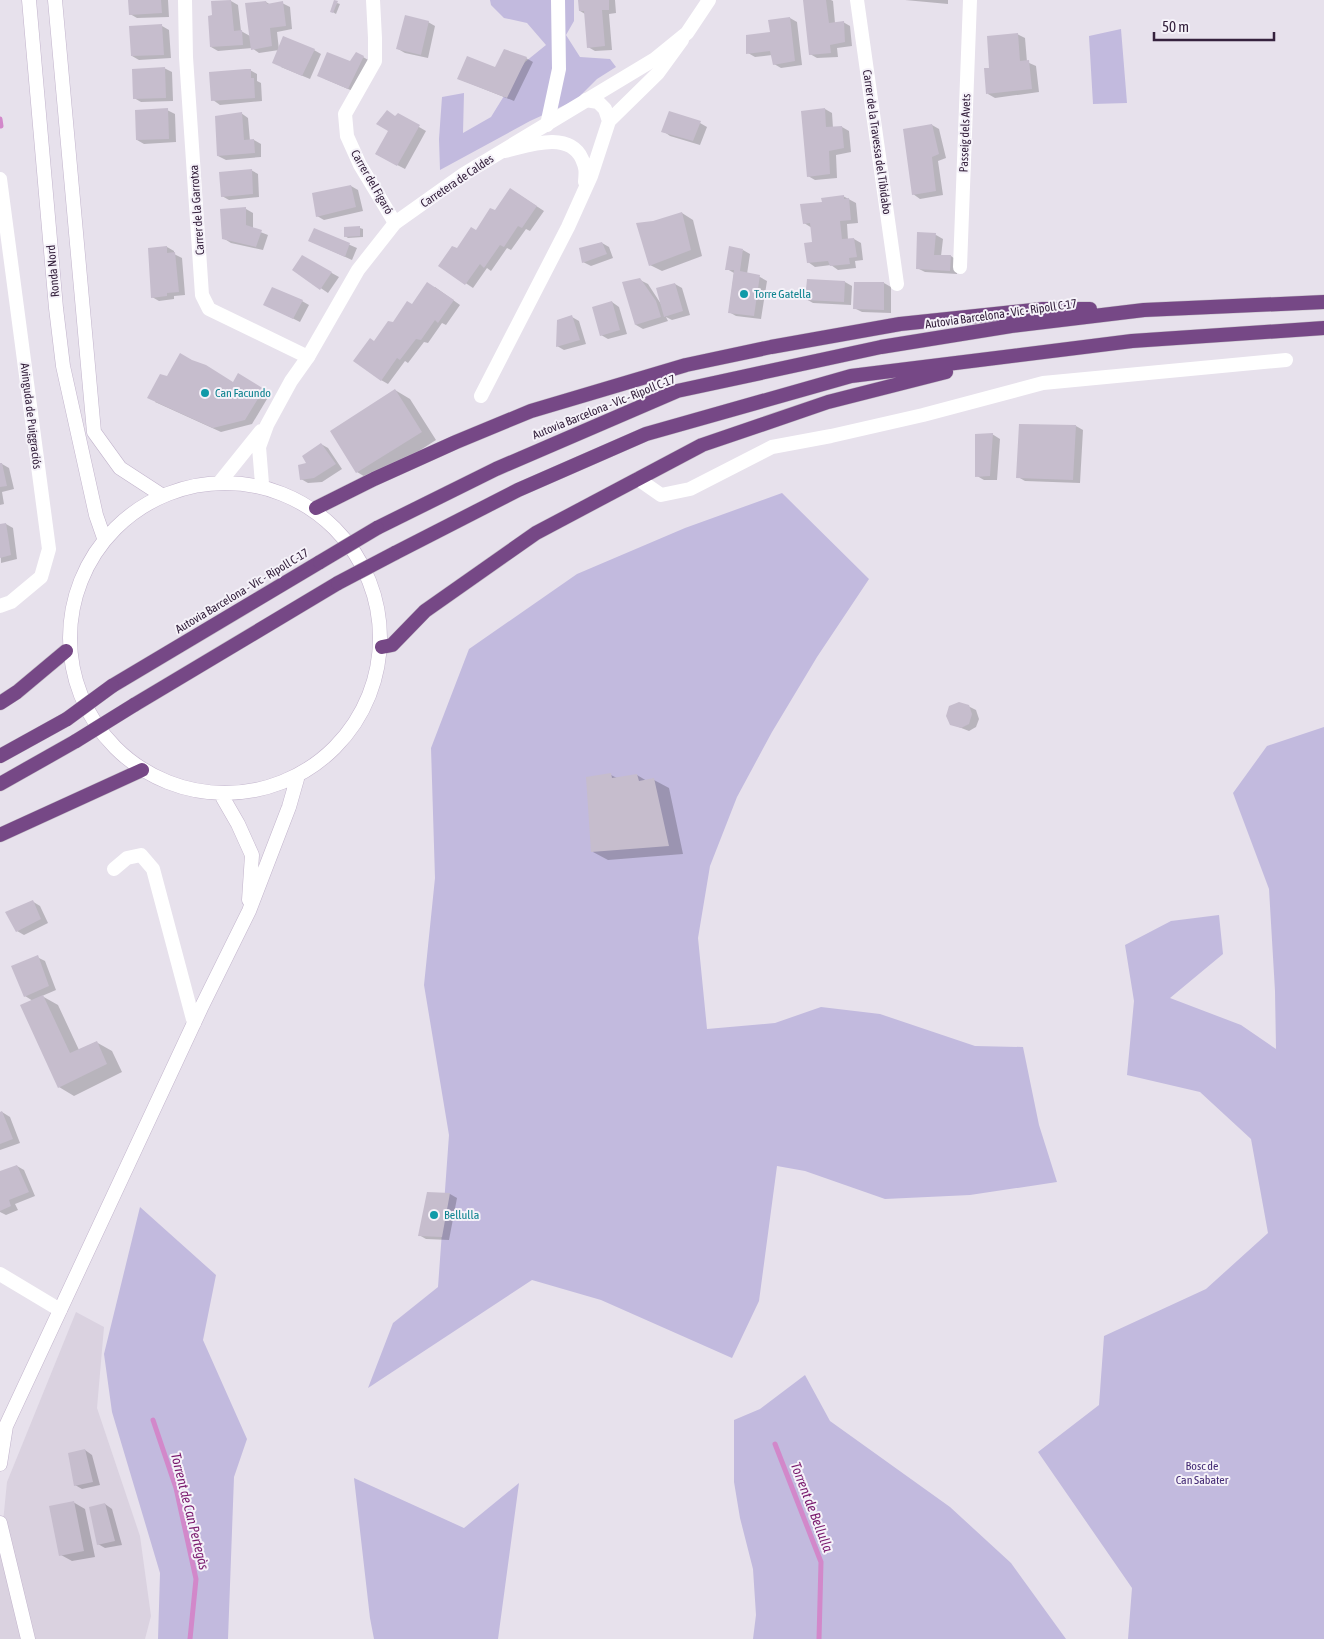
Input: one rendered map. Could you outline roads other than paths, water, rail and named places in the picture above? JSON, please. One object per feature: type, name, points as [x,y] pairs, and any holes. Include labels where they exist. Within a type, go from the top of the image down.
[{"type":"highway","name":"Autovia Barcelona - Vic - Ripoll C-17","points":[[0,756],[67,719],[112,686],[377,528],[496,469],[677,391],[881,347],[1011,326],[1144,310],[1324,302]]},
{"type":"highway","points":[[316,508],[382,475],[530,410],[686,365],[789,343],[900,324],[1043,308],[1144,310]]},
{"type":"highway","points":[[0,784],[76,741],[338,583],[518,490],[646,434],[851,376],[1132,341],[1324,328]]},
{"type":"highway","points":[[382,647],[392,645],[425,611],[536,533],[702,446],[828,402],[944,372],[1132,341]]},
{"type":"highway","points":[[0,702],[17,692],[66,651]]},
{"type":"highway","points":[[0,836],[142,770]]},
{"type":"street","name":"Ronda Nord","points":[[30,0],[56,308],[63,366],[96,515],[104,538]]},
{"type":"street","points":[[55,0],[94,432],[120,468],[163,496]]},
{"type":"street","name":"Carrer de la Garrotxa","points":[[185,0],[186,57],[202,295],[209,309],[308,357]]},
{"type":"street","name":"Carrer del Figaró","points":[[373,0],[375,61],[345,114],[347,136],[360,164],[395,223]]},
{"type":"street","points":[[547,124],[559,69],[558,0]]},
{"type":"street","name":"Carretera de Caldes","points":[[267,425],[358,270],[395,223],[464,174],[655,59],[687,33],[709,0]]},
{"type":"street","name":"Carrer de la Travessa del Tibidabo","points":[[857,0],[896,284]]},
{"type":"street","name":"Passeig dels Avets","points":[[960,267],[970,0]]},
{"type":"street","points":[[482,396],[584,192],[609,121],[658,73],[687,33]]},
{"type":"street","points":[[586,100],[598,102],[605,109],[609,121]]},
{"type":"street","points":[[501,152],[543,142],[563,143],[579,152],[587,170],[584,192]]},
{"type":"street","name":"Avinguda de Puiggraciós","points":[[0,179],[49,549],[41,578],[11,602],[0,606]]},
{"type":"street","points":[[638,479],[661,495],[690,489],[772,448],[923,415],[1043,383],[1286,360]]},
{"type":"street","points":[[220,482],[267,425]]},
{"type":"street","points":[[262,484],[259,447],[267,425]]},
{"type":"street","points":[[220,482],[262,484],[316,508],[350,536],[362,555],[372,582],[379,612],[382,647],[373,677],[359,706],[337,739],[297,779],[258,791],[223,798],[188,791],[166,784],[142,770],[118,750],[91,718],[72,674],[66,651],[79,589],[104,538],[136,510],[163,496],[220,482]]},
{"type":"street","points":[[0,1464],[6,1426],[194,1023],[249,911],[271,857],[297,779]]},
{"type":"street","points":[[223,798],[238,824],[252,855],[249,911]]},
{"type":"street","points":[[114,869],[127,858],[141,856],[153,868],[194,1023]]},
{"type":"street","points":[[0,1274],[60,1310]]},
{"type":"street","points":[[0,1523],[28,1639]]},
{"type":"waterway","points":[[0,119],[1,126]]},
{"type":"waterway","name":"Torrent de Can Pertegàs","points":[[153,1420],[176,1488],[196,1579],[190,1639]]},
{"type":"waterway","name":"Torrent de Bellulla","points":[[775,1444],[821,1562],[819,1639]]},
{"type":"place","name":"Torre Gatella","points":[[744,294]]},
{"type":"place","name":"Can Facundo","points":[[205,393]]},
{"type":"place","name":"Bellulla","points":[[434,1215]]},
{"type":"park label","name":"Bosc de Can Sabater","points":[[1202,1473]]}]
